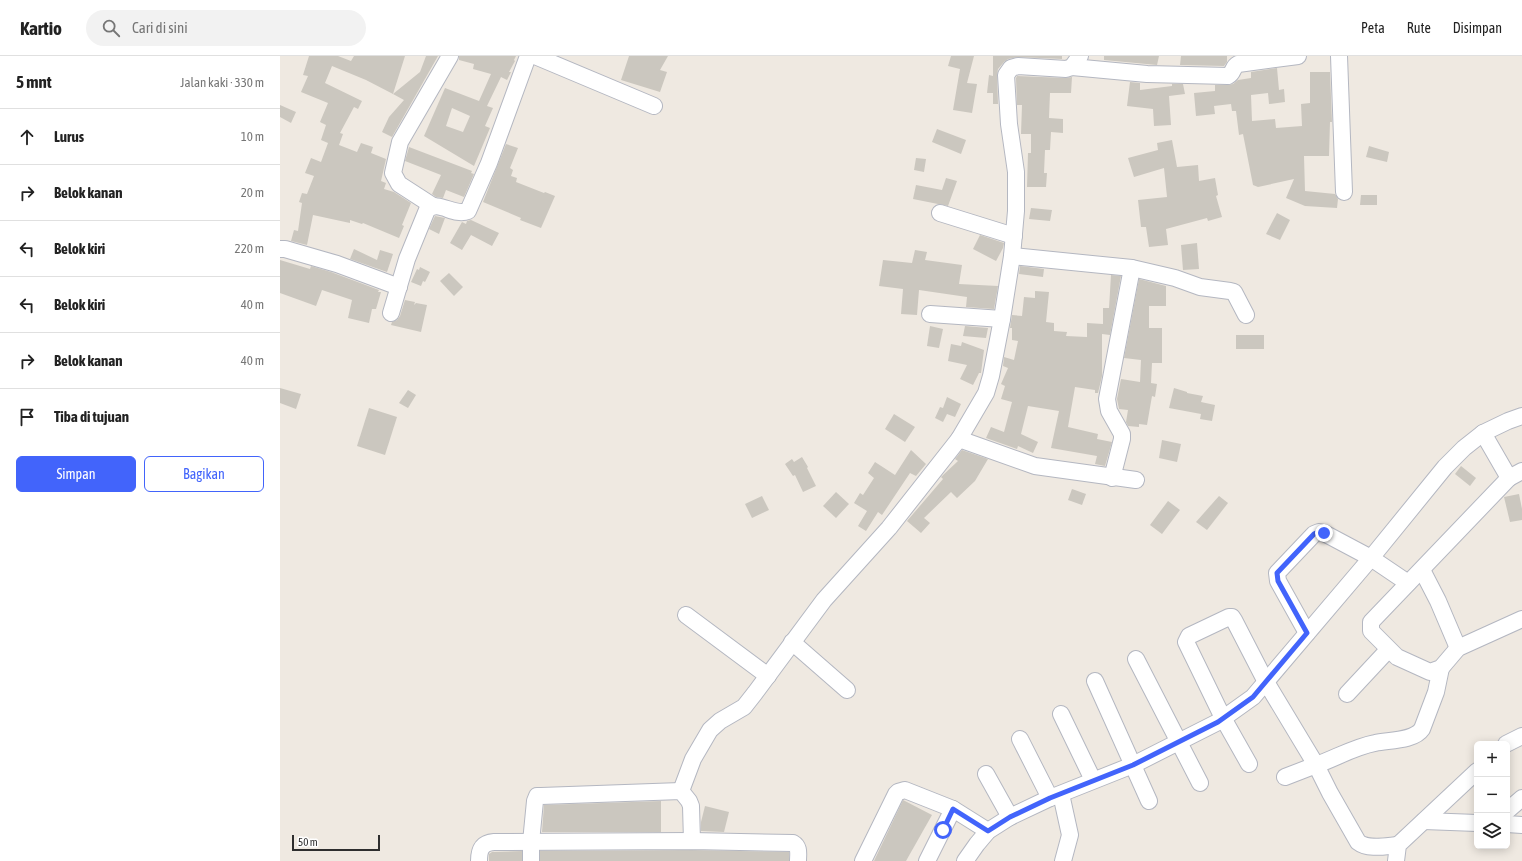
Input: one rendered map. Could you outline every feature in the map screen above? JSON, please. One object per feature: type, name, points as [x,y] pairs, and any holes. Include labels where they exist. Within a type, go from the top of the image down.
[{"type":"street","points":[[450,56],[400,142],[393,173],[399,184],[433,206],[442,207],[459,213],[468,211],[489,163],[528,56]]},
{"type":"street","points":[[534,56],[654,106]]},
{"type":"street","points":[[692,841],[691,806],[684,784],[693,759],[710,730],[720,721],[744,707],[824,600],[889,528],[959,439],[986,393],[992,376],[1002,320],[1014,236],[1016,172],[1009,124],[1006,75],[1011,68],[1018,66],[1066,69],[1076,62],[1147,74],[1228,76],[1232,74],[1234,67],[1238,64],[1298,56]]},
{"type":"street","points":[[1339,56],[1344,192]]},
{"type":"street","points":[[391,313],[418,232],[427,210],[433,206]]},
{"type":"street","points":[[940,213],[1014,236]]},
{"type":"street","points":[[280,249],[285,249],[337,264],[399,287]]},
{"type":"street","points":[[1012,256],[1132,268],[1175,278],[1200,287],[1234,292],[1246,315]]},
{"type":"street","points":[[1112,478],[1122,434],[1109,411],[1107,399],[1132,268]]},
{"type":"street","points":[[930,314],[1002,320]]},
{"type":"street","points":[[967,860],[988,831],[1010,817],[1093,780],[1133,765],[1223,718],[1253,697],[1371,558],[1445,467],[1464,448],[1483,433],[1522,416]]},
{"type":"street","points":[[1441,668],[1430,672],[1401,660],[1388,650],[1371,631],[1371,622],[1516,474],[1483,433]]},
{"type":"street","points":[[959,439],[1035,466],[1112,478],[1136,480]]},
{"type":"street","points":[[1307,633],[1278,581],[1277,573],[1314,534],[1318,532],[1324,533],[1371,558],[1408,583]]},
{"type":"street","points":[[1422,570],[1438,601],[1458,648]]},
{"type":"street","points":[[686,615],[768,676]]},
{"type":"street","points":[[1248,764],[1223,718],[1187,645],[1187,638],[1229,617],[1232,617],[1266,682],[1316,765],[1330,794],[1358,842],[1361,844],[1397,853],[1424,821],[1474,774]]},
{"type":"street","points":[[1285,777],[1373,743],[1413,737],[1419,733],[1422,729],[1436,692],[1441,668],[1458,648],[1522,619]]},
{"type":"street","points":[[792,642],[848,690]]},
{"type":"street","points":[[1347,694],[1388,650]]},
{"type":"street","points":[[1136,658],[1200,783]]},
{"type":"street","points":[[1095,680],[1149,801]]},
{"type":"street","points":[[1061,714],[1093,780]]},
{"type":"street","points":[[1510,742],[1522,736]]},
{"type":"street","points":[[1020,739],[1056,796],[1070,835],[1063,861]]},
{"type":"street","points":[[986,774],[1010,817]]},
{"type":"street","points":[[531,861],[531,842],[535,801],[537,796],[684,784]]},
{"type":"street","points":[[863,861],[898,792],[905,790],[953,809],[988,831]]},
{"type":"street","points":[[1510,808],[1522,798]]},
{"type":"street","points":[[927,861],[953,809]]},
{"type":"street","points":[[1424,821],[1474,823]]},
{"type":"street","points":[[1510,824],[1522,825]]},
{"type":"street","points":[[479,861],[479,852],[481,847],[488,842],[692,841],[792,843],[797,846],[798,849],[798,861]]},
{"type":"building","points":[[309,56],[338,56],[351,61],[354,56],[405,56],[393,94],[366,80],[332,66],[325,83],[362,101],[358,109],[354,107],[340,133],[343,134],[339,145],[357,152],[361,143],[373,147],[371,153],[386,159],[381,181],[386,183],[384,189],[394,192],[411,203],[402,225],[404,226],[399,238],[363,223],[350,220],[350,223],[313,215],[307,245],[291,241],[294,230],[298,231],[302,203],[299,202],[302,193],[307,194],[314,176],[305,173],[311,158],[321,162],[328,143],[321,140],[326,125],[320,122],[328,103],[301,92],[308,76],[303,75]]},
{"type":"building","points":[[426,56],[438,56],[392,137],[382,132],[389,117],[404,100],[393,94],[420,72]]},
{"type":"building","points":[[459,56],[516,56],[507,80],[501,77],[487,106],[493,108],[485,126],[490,128],[474,166],[424,136],[445,88],[479,101],[491,74],[473,69],[474,64],[459,60]],"holes":[[[452,108],[470,116],[463,132],[446,126]]]},
{"type":"building","points":[[629,56],[668,56],[660,70],[667,72],[660,92],[621,80]]},
{"type":"building","points":[[951,56],[974,56],[967,83],[977,84],[972,113],[953,110],[960,69],[948,66]]},
{"type":"building","points":[[993,56],[1062,56],[1062,59],[1018,57],[1008,59],[998,69],[998,104],[993,104],[993,93],[987,93],[989,75],[993,76]]},
{"type":"building","points":[[1104,56],[1159,56],[1157,65],[1104,60]]},
{"type":"building","points":[[1181,56],[1227,56],[1227,62],[1224,66],[1180,65]]},
{"type":"building","points":[[1277,68],[1279,90],[1284,89],[1285,102],[1269,104],[1268,93],[1251,95],[1252,121],[1275,119],[1276,128],[1302,126],[1301,104],[1310,103],[1310,72],[1330,72],[1332,122],[1330,122],[1329,156],[1304,156],[1305,191],[1335,194],[1338,199],[1337,208],[1305,206],[1286,198],[1294,179],[1258,187],[1253,185],[1243,134],[1239,135],[1236,111],[1232,111],[1231,104],[1214,106],[1215,114],[1196,116],[1194,93],[1215,91],[1215,85],[1233,84],[1238,80],[1251,78],[1251,72]]},
{"type":"building","points":[[1017,76],[1072,77],[1071,93],[1050,93],[1049,118],[1063,119],[1063,133],[1051,132],[1050,150],[1045,150],[1044,173],[1047,173],[1046,187],[1027,187],[1028,153],[1031,153],[1031,134],[1021,134],[1022,105],[1017,105]]},
{"type":"building","points":[[1130,82],[1140,83],[1140,90],[1172,86],[1172,84],[1183,84],[1185,94],[1169,96],[1171,125],[1154,126],[1153,109],[1127,106]]},
{"type":"building","points":[[280,105],[296,112],[291,123],[280,117]]},
{"type":"building","points":[[937,129],[966,140],[961,154],[932,142]]},
{"type":"building","points":[[1172,140],[1177,167],[1198,165],[1199,181],[1215,178],[1218,195],[1216,196],[1222,217],[1208,221],[1207,218],[1166,229],[1168,245],[1149,247],[1146,227],[1141,227],[1138,200],[1167,197],[1164,168],[1134,177],[1128,158],[1158,150],[1157,143]]},
{"type":"building","points":[[506,144],[518,148],[510,168],[513,170],[511,176],[517,178],[516,182],[555,196],[541,228],[520,220],[521,218],[483,202]]},
{"type":"building","points":[[1369,146],[1389,152],[1387,162],[1366,157]]},
{"type":"building","points":[[409,147],[472,171],[471,173],[474,174],[464,197],[446,190],[443,198],[436,197],[432,194],[441,175],[405,161]]},
{"type":"building","points":[[916,158],[926,159],[924,172],[914,170]]},
{"type":"building","points":[[946,178],[957,181],[948,206],[913,199],[916,185],[942,190]]},
{"type":"building","points":[[1361,195],[1377,195],[1377,205],[1360,205]]},
{"type":"building","points":[[1031,208],[1052,210],[1050,221],[1029,219]]},
{"type":"building","points":[[1277,213],[1290,220],[1280,240],[1266,234]]},
{"type":"building","points":[[435,216],[445,218],[439,234],[429,229]]},
{"type":"building","points":[[471,220],[499,233],[492,246],[471,235],[462,250],[450,243],[462,222],[466,224],[467,221]]},
{"type":"building","points":[[980,235],[1004,243],[996,261],[973,249]]},
{"type":"building","points":[[1197,243],[1199,269],[1183,270],[1181,245]]},
{"type":"building","points":[[354,249],[377,260],[380,250],[393,254],[387,272],[350,259]]},
{"type":"building","points":[[915,250],[927,252],[925,260],[962,265],[959,284],[998,286],[994,309],[966,307],[967,297],[919,290],[917,315],[901,314],[903,289],[879,286],[883,260],[912,263]]},
{"type":"building","points":[[280,260],[310,269],[311,266],[331,272],[379,290],[378,292],[381,292],[376,309],[372,309],[369,323],[348,318],[352,300],[322,290],[316,306],[280,293]]},
{"type":"building","points":[[1020,266],[1044,269],[1043,277],[1019,274]]},
{"type":"building","points":[[420,267],[430,272],[425,282],[423,281],[421,286],[411,282],[417,269],[419,270]]},
{"type":"building","points":[[449,273],[463,287],[454,296],[440,281]]},
{"type":"building","points":[[1111,275],[1121,276],[1110,335],[1102,334],[1102,376],[1098,393],[1095,393],[1095,390],[1075,387],[1068,427],[1098,434],[1097,439],[1112,442],[1105,466],[1095,464],[1097,456],[1051,448],[1059,411],[1028,406],[1021,434],[1038,442],[1033,453],[1018,446],[1017,449],[986,438],[991,427],[1004,432],[1012,402],[1001,399],[1005,386],[1001,384],[1008,368],[1003,366],[1004,357],[1014,360],[1018,341],[1012,340],[1012,328],[1010,328],[1012,315],[1022,316],[1024,297],[1035,298],[1035,291],[1049,292],[1046,322],[1054,323],[1054,331],[1067,332],[1066,336],[1087,337],[1087,323],[1103,324],[1103,308],[1109,308]]},
{"type":"building","points":[[1139,279],[1166,286],[1166,306],[1149,306],[1149,328],[1162,328],[1162,363],[1152,363],[1151,383],[1157,384],[1155,397],[1152,396],[1147,425],[1139,424],[1139,427],[1128,426],[1126,422],[1128,410],[1119,409],[1117,399],[1121,379],[1140,382],[1141,360],[1124,358]]},
{"type":"building","points":[[405,300],[415,302],[414,305],[416,303],[427,305],[421,332],[391,325],[392,322],[397,320],[400,316]]},
{"type":"building","points":[[930,326],[943,329],[939,348],[927,346]]},
{"type":"building","points":[[965,326],[988,328],[986,338],[963,336]]},
{"type":"building","points":[[1236,335],[1264,335],[1264,349],[1236,349]]},
{"type":"building","points":[[962,342],[984,350],[981,373],[979,373],[973,385],[960,379],[967,365],[948,361],[951,344],[961,346]]},
{"type":"building","points":[[280,388],[301,394],[296,409],[280,403]]},
{"type":"building","points":[[1174,388],[1187,393],[1203,396],[1201,402],[1215,405],[1212,421],[1200,419],[1201,414],[1169,408]]},
{"type":"building","points":[[408,390],[416,395],[408,408],[399,403]]},
{"type":"building","points":[[947,397],[961,404],[955,417],[947,414],[943,422],[935,418],[940,407],[943,408]]},
{"type":"building","points":[[369,408],[397,417],[385,455],[357,446]]},
{"type":"building","points":[[894,414],[915,427],[905,442],[885,429]]},
{"type":"building","points":[[1162,440],[1181,444],[1177,462],[1159,458]]},
{"type":"building","points":[[911,450],[926,464],[916,476],[910,473],[882,515],[878,512],[866,531],[858,526],[867,511],[854,503],[860,493],[863,495],[874,478],[868,473],[875,462],[895,475]]},
{"type":"building","points":[[962,450],[988,459],[975,481],[957,498],[951,492],[924,518],[930,523],[921,533],[907,521],[943,479],[941,477],[958,461],[955,459]]},
{"type":"building","points":[[802,457],[816,486],[803,492],[795,475],[793,476],[785,464],[792,459],[794,462]]},
{"type":"building","points":[[1461,466],[1476,478],[1470,486],[1455,474]]},
{"type":"building","points":[[1072,489],[1086,494],[1082,505],[1068,500]]},
{"type":"building","points":[[836,492],[849,504],[836,518],[823,506]]},
{"type":"building","points":[[1519,494],[1522,509],[1522,520],[1510,522],[1504,497]]},
{"type":"building","points":[[762,496],[769,510],[752,518],[745,504]]},
{"type":"building","points":[[1219,496],[1228,503],[1207,530],[1196,522]]},
{"type":"building","points":[[1168,501],[1180,510],[1162,534],[1150,525]]},
{"type":"building","points":[[903,800],[932,815],[906,861],[874,861]]},
{"type":"building","points":[[661,801],[661,832],[542,832],[544,805]]},
{"type":"building","points":[[705,806],[729,812],[724,832],[701,831],[701,822]]},
{"type":"building","points":[[692,850],[789,852],[789,861],[540,861],[540,851]]},
{"type":"building","points":[[522,851],[522,861],[489,861],[489,854],[492,852]]},
{"type":"route","points":[[943,830],[953,809],[988,831],[1010,817],[1050,798],[1133,765],[1179,742],[1218,722],[1253,697],[1307,633],[1278,581],[1277,573],[1314,534],[1318,532],[1324,533]]}]
